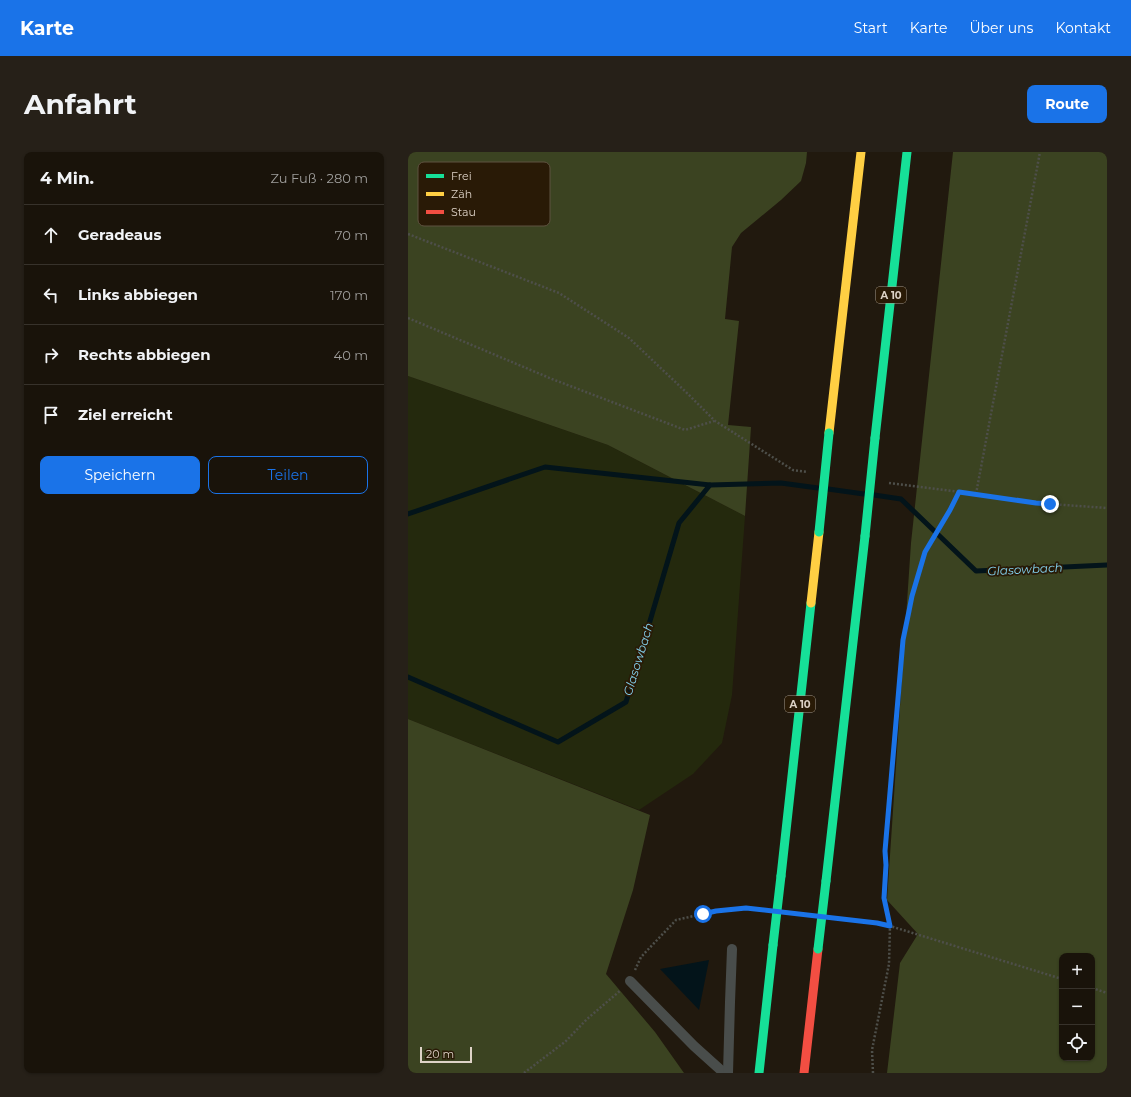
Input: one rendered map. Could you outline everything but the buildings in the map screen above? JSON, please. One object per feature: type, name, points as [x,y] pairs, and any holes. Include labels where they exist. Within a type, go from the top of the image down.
[{"type":"highway","name":"A 10","points":[[759,1073],[861,152]]},
{"type":"highway","name":"A 10","points":[[804,1073],[907,152]]},
{"type":"lane","points":[[728,1073],[732,949]]},
{"type":"lane","points":[[630,981],[694,1046],[724,1073]]},
{"type":"path","points":[[976,494],[1040,152]]},
{"type":"path","points":[[408,234],[559,293],[629,338],[715,421],[766,454]]},
{"type":"path","points":[[408,318],[552,379],[685,430],[715,421]]},
{"type":"path","points":[[873,1073],[872,1050],[889,964],[890,926],[884,898],[886,865],[885,851],[903,640],[912,596],[925,552],[959,492],[1036,503],[1107,508]]},
{"type":"path","points":[[524,1073],[566,1041],[587,1019],[630,981],[641,956],[676,920],[716,911],[746,908],[761,910]]},
{"type":"path","points":[[838,919],[877,923],[890,926],[1059,978]]},
{"type":"path","points":[[1095,989],[1107,993]]},
{"type":"green space","points":[[408,152],[807,152],[806,163],[801,181],[781,200],[741,233],[732,247],[725,319],[739,321],[728,425],[751,427],[745,516],[608,445],[408,376]]},
{"type":"green space","points":[[953,152],[1107,152],[1107,1073],[887,1073],[900,963],[918,934],[887,900],[911,543]]},
{"type":"green space","points":[[408,376],[608,445],[745,516],[732,695],[722,743],[693,774],[639,810],[408,719]]},
{"type":"green space","points":[[408,719],[650,815],[633,890],[606,974],[655,1032],[684,1073],[408,1073]]},
{"type":"shaded area","points":[[709,960],[699,1010],[660,969]]},
{"type":"waterway","name":"Glasowbach","points":[[408,514],[545,467],[710,485]]},
{"type":"waterway","name":"Glasowbach","points":[[408,677],[558,742],[626,702],[679,523],[710,485],[781,483],[818,488]]},
{"type":"waterway","name":"Glasowbach","points":[[828,489],[864,494]]},
{"type":"waterway","name":"Glasowbach","points":[[874,495],[901,499],[976,571],[1107,565]]},
{"type":"traffic: fast","points":[[875,438],[907,152]]},
{"type":"traffic: fast","points":[[819,532],[829,433]]},
{"type":"traffic: fast","points":[[865,536],[875,438]]},
{"type":"traffic: fast","points":[[826,881],[865,536]]},
{"type":"traffic: fast","points":[[781,876],[811,603]]},
{"type":"traffic: fast","points":[[773,945],[781,876]]},
{"type":"traffic: fast","points":[[818,949],[826,881]]},
{"type":"traffic: fast","points":[[759,1073],[773,945]]},
{"type":"traffic: slow","points":[[829,433],[861,152]]},
{"type":"traffic: slow","points":[[811,603],[819,532]]},
{"type":"traffic: jam","points":[[804,1073],[818,949]]},
{"type":"route","points":[[703,914],[746,908],[877,923],[890,926],[884,898],[886,865],[885,851],[903,640],[912,596],[925,552],[959,492],[1050,504]]}]
